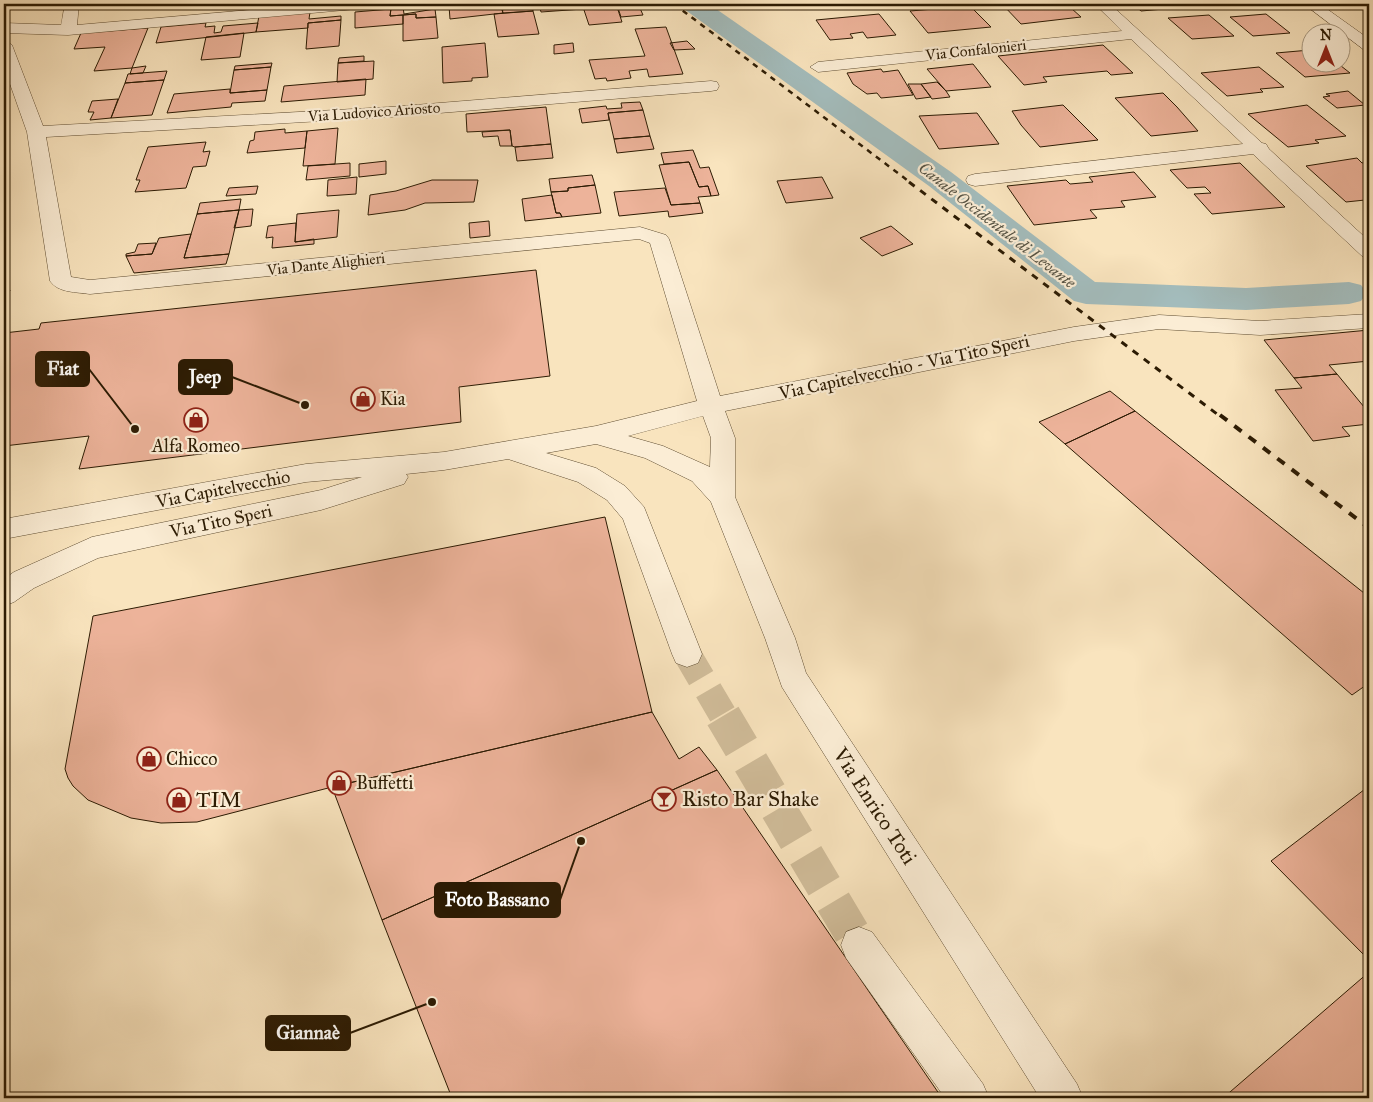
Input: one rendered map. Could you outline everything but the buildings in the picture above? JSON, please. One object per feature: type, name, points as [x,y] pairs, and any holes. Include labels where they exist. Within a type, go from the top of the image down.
[{"type":"street","points":[[68,30],[72,4]]},
{"type":"street","points":[[4,28],[68,30],[289,7],[367,4]]},
{"type":"street","points":[[1102,4],[1260,148],[1369,252]]},
{"type":"street","points":[[1311,4],[1369,46]]},
{"type":"street","name":"Via Confalonieri","points":[[818,67],[1133,34]]},
{"type":"street","name":"Via Dante Alighieri","points":[[4,45],[36,132],[60,281],[70,286],[90,287],[640,233],[650,234],[659,239],[711,406]]},
{"type":"street","name":"Via Ludovico Ariosto","points":[[36,132],[390,112],[712,86]]},
{"type":"street","points":[[975,180],[1260,148]]},
{"type":"street","name":"Via Capitelvecchio - Via Tito Speri","points":[[444,462],[596,435],[711,406],[932,364],[1031,341],[1126,326],[1187,322],[1260,328],[1369,321]]},
{"type":"street","name":"Via Enrico Toti","points":[[711,406],[723,438],[722,497]]},
{"type":"street","name":"Via Enrico Toti","points":[[596,435],[654,452],[701,474],[722,497],[780,638],[793,678],[1063,1098]]},
{"type":"street","points":[[508,450],[587,475],[616,493],[635,514],[687,654]]},
{"type":"street","name":"Via Capitelvecchio","points":[[4,529],[296,475],[444,462]]},
{"type":"street","name":"Via Tito Speri","points":[[4,594],[24,580],[92,548],[321,500],[444,462]]},
{"type":"street","points":[[859,945],[969,1098]]},
{"type":"waterway","name":"Canale Occidentale di Levante","points":[[693,4],[940,179],[1086,293],[1246,299],[1349,293]]},
{"type":"tunnel","points":[[687,654],[724,717]]},
{"type":"tunnel","points":[[723,716],[859,945]]},
{"type":"railway","points":[[674,4],[911,183]]},
{"type":"railway","points":[[909,182],[1221,417]]},
{"type":"railway","points":[[1220,415],[1369,528]]},
{"type":"place","name":"Kia","points":[[363,399]]},
{"type":"place","name":"Jeep","points":[[305,405]]},
{"type":"place","name":"Alfa Romeo","points":[[196,420]]},
{"type":"place","name":"Fiat","points":[[135,429]]},
{"type":"place","name":"Chicco","points":[[149,759]]},
{"type":"place","name":"Buffetti","points":[[339,783]]},
{"type":"place","name":"Risto Bar Shake","points":[[664,799]]},
{"type":"place","name":"TIM","points":[[179,800]]},
{"type":"place","name":"Foto Bassano","points":[[581,841]]},
{"type":"place","name":"Giannaè","points":[[432,1002]]}]
